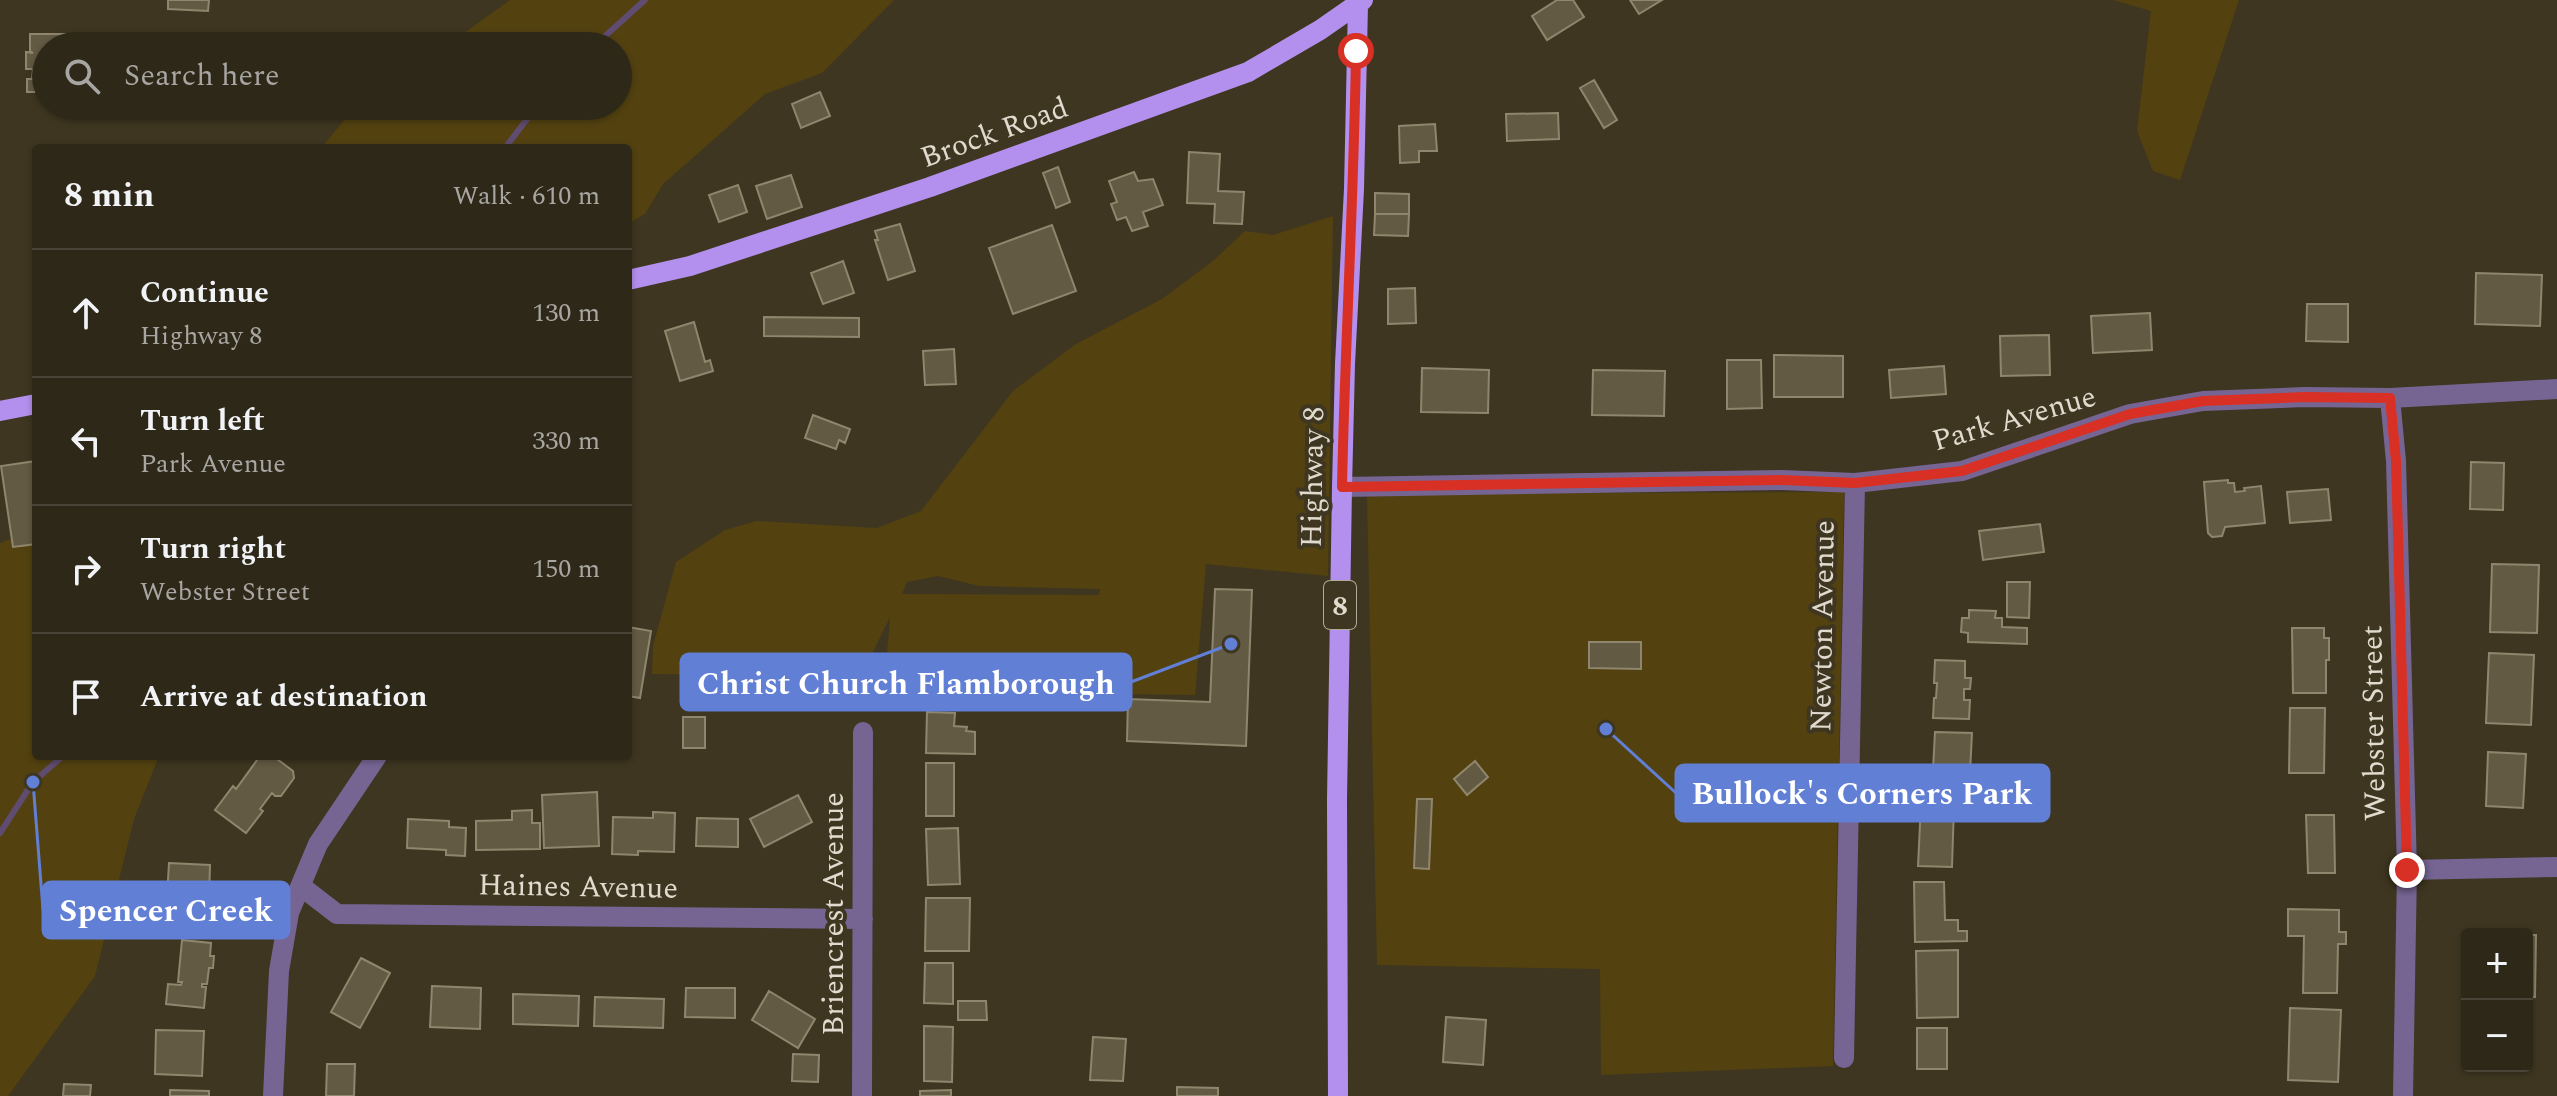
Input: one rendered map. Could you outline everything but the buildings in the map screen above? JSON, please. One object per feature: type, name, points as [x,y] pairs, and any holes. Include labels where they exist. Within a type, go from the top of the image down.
[{"type":"main road","name":"Brock Road","points":[[632,279],[690,266],[930,187],[1248,72],[1361,2]]},
{"type":"main road","name":"Highway 8","points":[[1338,1096],[1337,800],[1342,487],[1361,2]]},
{"type":"main road","points":[[0,411],[32,405]]},
{"type":"street","name":"Park Avenue","points":[[1342,487],[1782,480],[1855,483],[1962,471],[2130,414],[2203,401],[2390,398],[2557,389]]},
{"type":"street","name":"Webster Street","points":[[2390,398],[2396,461],[2407,870],[2403,1096]]},
{"type":"street","name":"Newton Avenue","points":[[1844,1058],[1855,483]]},
{"type":"street","name":"Briencrest Avenue","points":[[862,1096],[863,732]]},
{"type":"street","points":[[273,1096],[279,971],[289,913],[318,844],[374,760]]},
{"type":"street","points":[[2407,870],[2557,867]]},
{"type":"street","name":"Haines Avenue","points":[[302,887],[337,914],[863,919]]},
{"type":"shaded area","points":[[510,0],[894,0],[822,73],[765,94],[663,184],[645,214],[632,222],[632,144],[324,144],[344,120],[632,120],[632,32],[465,32]]},
{"type":"shaded area","points":[[2113,0],[2239,0],[2180,180],[2153,171],[2137,131],[2151,11]]},
{"type":"shaded area","points":[[1333,216],[1328,576],[1206,564],[1195,695],[884,691],[890,617],[861,676],[652,674],[653,646],[676,562],[725,530],[757,521],[877,528],[921,511],[1013,391],[1076,344],[1162,299],[1213,261],[1245,231],[1273,235]],"holes":[[[938,576],[979,586],[1100,589],[1099,595],[902,594],[907,582]]]},
{"type":"shaded area","points":[[1844,492],[1833,1066],[1601,1075],[1600,969],[1377,965],[1367,494]]},
{"type":"shaded area","points":[[32,531],[32,760],[157,760],[134,819],[95,976],[8,1096],[0,1096],[0,543]]},
{"type":"waterway","points":[[610,32],[645,0]]},
{"type":"waterway","points":[[508,144],[526,120]]},
{"type":"waterway","points":[[0,833],[33,782],[58,760]]},
{"type":"place","name":"Christ Church Flamborough","points":[[1231,644]]},
{"type":"place","name":"Bullock's Corners Park","points":[[1606,729]]},
{"type":"place","name":"Spencer Creek","points":[[33,782]]},
{"type":"route","points":[[1356,51],[1354,189],[1342,487],[1782,480],[1855,483],[1962,471],[2130,414],[2203,401],[2390,398],[2396,461],[2407,870]]}]
